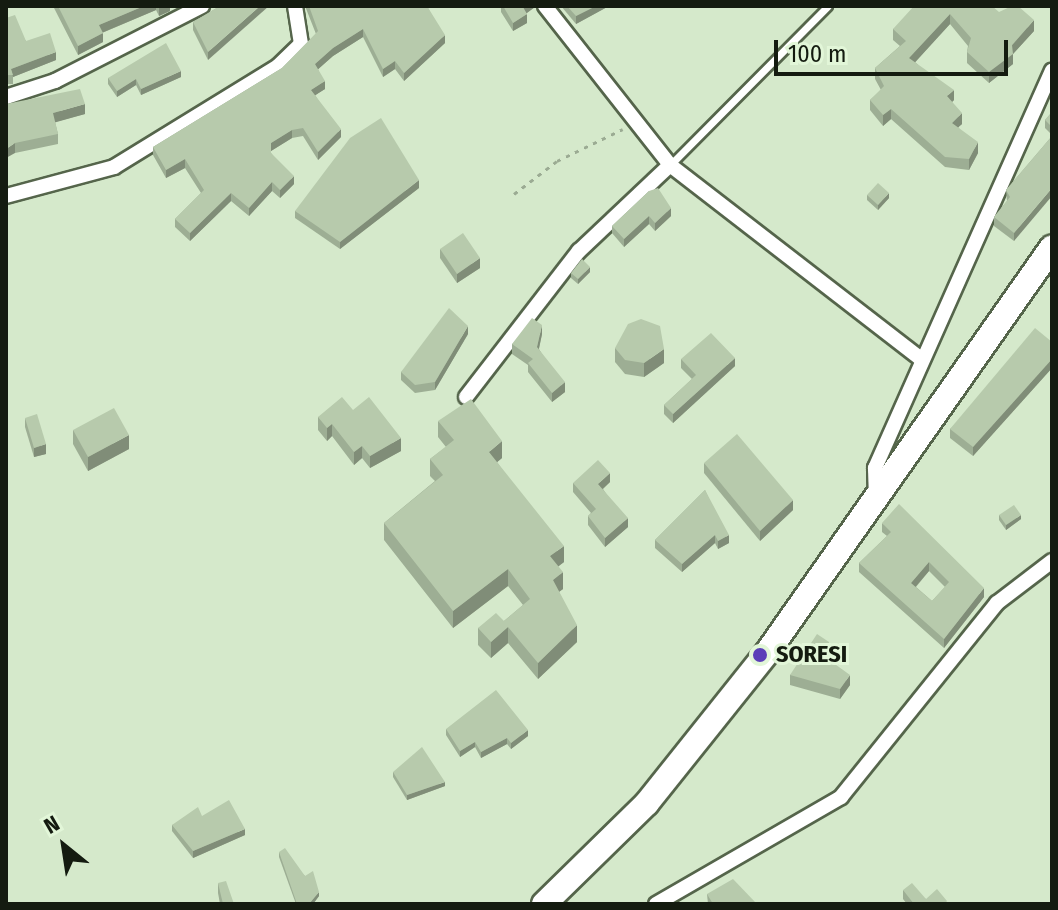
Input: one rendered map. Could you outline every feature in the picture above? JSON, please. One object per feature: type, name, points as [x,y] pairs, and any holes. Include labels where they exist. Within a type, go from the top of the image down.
[{"type":"highway","points":[[544,904],[647,803],[876,498],[1052,248]]},
{"type":"street","points":[[6,97],[68,75],[202,6]]},
{"type":"street","points":[[6,196],[114,167],[278,66],[301,44],[295,6]]},
{"type":"street","points":[[545,6],[670,165],[921,359]]},
{"type":"street","points":[[876,498],[875,468],[1052,71]]},
{"type":"street","points":[[466,397],[579,251],[670,165]]},
{"type":"street","points":[[656,904],[841,797],[997,603],[1052,561]]},
{"type":"lane","points":[[670,165],[828,6]]},
{"type":"path","points":[[514,194],[557,161],[616,130],[639,128]]},
{"type":"building","points":[[58,6],[144,6],[99,25],[103,33],[78,46]]},
{"type":"building","points":[[220,6],[260,6],[208,52],[193,22]]},
{"type":"building","points":[[309,6],[427,6],[445,35],[404,73],[395,61],[383,69],[363,29],[333,48],[315,64],[325,81],[311,90],[341,129],[318,152],[303,128],[292,130],[271,143],[271,153],[294,176],[280,190],[272,182],[249,208],[231,193],[190,233],[175,219],[204,190],[185,159],[166,170],[153,147],[282,68],[318,31]]},
{"type":"building","points":[[503,6],[525,6],[527,14],[513,23]]},
{"type":"building","points":[[567,6],[596,6],[576,16]]},
{"type":"building","points":[[914,6],[992,6],[999,12],[1018,6],[1034,20],[1012,45],[1013,54],[989,72],[967,52],[971,38],[950,14],[909,58],[954,90],[947,96],[962,113],[952,123],[978,142],[969,159],[945,157],[891,109],[883,115],[870,100],[884,86],[875,68],[906,41],[893,29]]},
{"type":"building","points":[[15,15],[26,41],[50,33],[56,52],[11,69],[13,75],[6,75],[6,18]]},
{"type":"building","points":[[166,43],[181,71],[141,89],[136,79],[117,91],[108,78]]},
{"type":"building","points":[[80,89],[85,104],[53,113],[58,134],[15,143],[6,149],[6,104]]},
{"type":"building","points":[[1052,112],[1052,127],[1045,120]]},
{"type":"building","points":[[381,118],[419,180],[340,242],[295,211],[350,138]]},
{"type":"building","points":[[1052,136],[1052,188],[1014,233],[994,217],[1010,197],[1006,190]]},
{"type":"building","points":[[878,183],[889,193],[878,205],[867,195]]},
{"type":"building","points":[[658,188],[671,208],[655,223],[649,216],[624,239],[612,226],[649,191]]},
{"type":"building","points":[[463,233],[480,258],[457,274],[440,249]]},
{"type":"building","points":[[582,259],[590,267],[578,279],[571,273]]},
{"type":"building","points":[[449,308],[468,326],[435,382],[415,385],[401,372]]},
{"type":"building","points":[[532,318],[542,325],[537,347],[565,382],[552,393],[528,363],[533,359],[512,344]]},
{"type":"building","points":[[641,319],[660,326],[664,349],[644,363],[625,360],[615,348],[628,324]]},
{"type":"building","points":[[1035,328],[1052,342],[1052,359],[973,447],[950,429]]},
{"type":"building","points":[[711,333],[735,358],[673,414],[664,405],[696,375],[681,359]]},
{"type":"building","points":[[342,397],[353,410],[369,397],[401,438],[370,456],[362,446],[354,452],[332,424],[327,428],[318,417]]},
{"type":"building","points":[[471,399],[502,441],[489,452],[564,546],[550,556],[563,572],[553,580],[577,625],[538,663],[508,627],[491,642],[478,628],[496,613],[504,621],[530,599],[508,569],[453,611],[384,523],[443,475],[430,459],[454,440],[438,421]]},
{"type":"building","points":[[114,408],[129,435],[88,457],[73,430]]},
{"type":"building","points":[[37,414],[46,444],[34,448],[25,418]]},
{"type":"building","points":[[737,434],[793,500],[760,531],[704,463]]},
{"type":"building","points":[[598,460],[610,473],[598,484],[628,518],[605,538],[588,516],[596,509],[573,483]]},
{"type":"building","points":[[705,490],[729,535],[718,541],[715,535],[682,564],[655,540]]},
{"type":"building","points":[[899,504],[984,588],[944,639],[859,563],[891,532],[882,523]],"holes":[[[929,562],[949,582],[932,601],[911,583]]]},
{"type":"building","points":[[1014,505],[1021,515],[1006,525],[999,515]]},
{"type":"building","points":[[817,634],[829,642],[821,654],[850,675],[840,689],[790,675]]},
{"type":"building","points":[[496,690],[528,730],[511,743],[507,738],[481,752],[475,742],[460,751],[446,729]]},
{"type":"building","points":[[422,747],[445,782],[407,795],[393,772]]},
{"type":"building","points":[[229,800],[245,829],[193,851],[172,825],[198,807],[202,816]]},
{"type":"building","points":[[285,848],[305,876],[313,871],[319,892],[309,904],[297,904],[279,852]]},
{"type":"building","points":[[733,879],[756,903],[713,904],[707,894]]},
{"type":"building","points":[[226,881],[234,904],[223,904],[218,883]]},
{"type":"building","points":[[912,883],[926,899],[937,889],[947,901],[945,904],[914,904],[903,890]]},
{"type":"place","name":"SORESI","points":[[760,655]]}]
